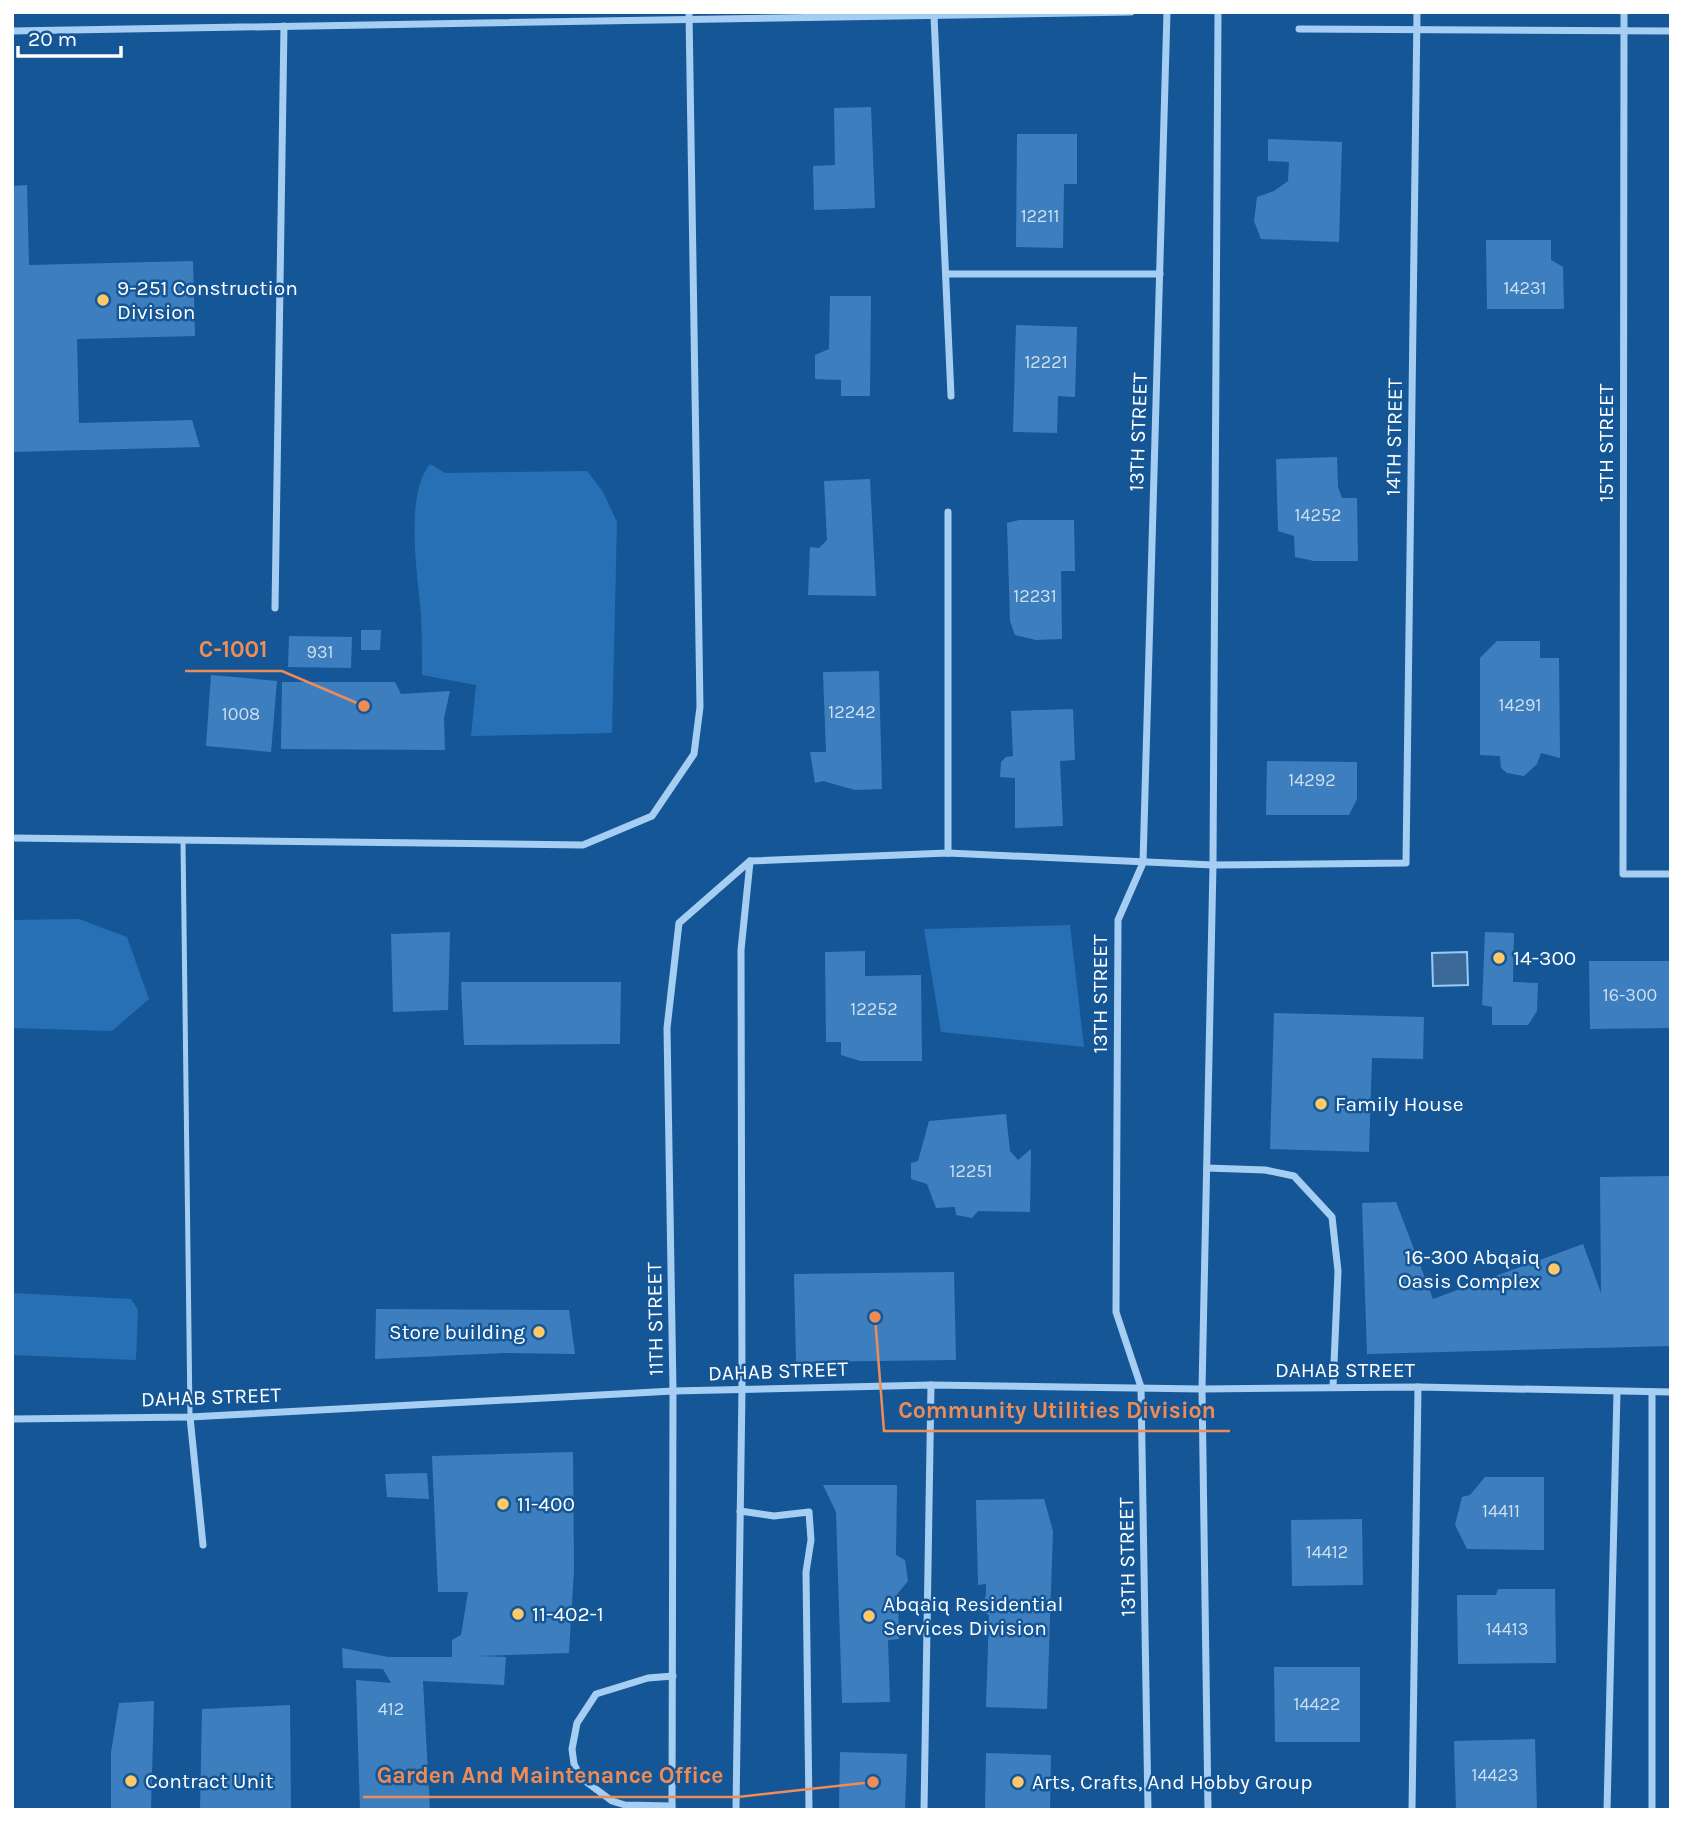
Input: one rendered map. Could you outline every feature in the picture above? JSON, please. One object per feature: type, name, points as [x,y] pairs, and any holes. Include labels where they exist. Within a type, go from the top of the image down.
[{"type":"street","points":[[12,30],[689,16],[933,16],[1131,12]]},
{"type":"street","name":"13TH STREET","points":[[1148,1810],[1141,1387],[1116,1312],[1118,920],[1143,863],[1167,12]]},
{"type":"street","points":[[1208,1810],[1202,1389],[1213,865],[1218,12]]},
{"type":"street","name":"14TH STREET","points":[[1213,865],[1406,863],[1417,12]]},
{"type":"street","name":"15TH STREET","points":[[1624,12],[1623,874],[1671,874]]},
{"type":"street","points":[[12,838],[583,845],[652,816],[694,754],[700,707],[689,16]]},
{"type":"street","points":[[933,16],[951,396]]},
{"type":"street","points":[[275,608],[284,26]]},
{"type":"street","points":[[1299,29],[1671,31]]},
{"type":"street","points":[[947,274],[1160,274]]},
{"type":"street","points":[[947,512],[948,853]]},
{"type":"street","points":[[736,1810],[741,1390],[741,950],[750,861],[948,853],[1213,865]]},
{"type":"street","name":"11TH STREET","points":[[672,1808],[673,1391],[667,1028],[679,923],[750,861]]},
{"type":"street","points":[[1207,1168],[1265,1170],[1294,1176],[1332,1217],[1338,1271],[1333,1387]]},
{"type":"street","points":[[924,1810],[931,1385]]},
{"type":"street","name":"DAHAB STREET","points":[[12,1419],[190,1417],[673,1391],[931,1385],[1202,1389],[1418,1387],[1671,1392]]},
{"type":"street","points":[[1412,1810],[1418,1387]]},
{"type":"street","points":[[1607,1810],[1617,1392]]},
{"type":"street","points":[[1652,1392],[1652,1810]]},
{"type":"street","points":[[190,1417],[203,1545]]},
{"type":"street","points":[[740,1511],[774,1516],[809,1512],[811,1540],[806,1572],[809,1810]]},
{"type":"street","points":[[672,1808],[625,1805],[611,1801],[581,1778],[574,1764],[572,1749],[577,1723],[596,1694],[648,1678],[673,1676]]},
{"type":"lane","points":[[183,840],[190,1417]]},
{"type":"shaded area","points":[[430,464],[445,473],[587,471],[603,492],[617,522],[612,733],[471,736],[476,685],[422,675],[415,515],[422,478]]},
{"type":"shaded area","points":[[79,919],[127,937],[149,999],[112,1031],[12,1028],[12,920]]},
{"type":"shaded area","points":[[1070,925],[1084,1047],[941,1032],[924,929]]},
{"type":"shaded area","points":[[1467,952],[1468,985],[1433,986],[1432,953]]},
{"type":"shaded area","points":[[12,1293],[131,1299],[138,1310],[136,1360],[12,1355]]},
{"type":"building","points":[[871,107],[875,208],[814,210],[813,166],[835,165],[834,108]]},
{"type":"building","points":[[1017,134],[1077,134],[1077,184],[1064,184],[1063,248],[1016,247]]},
{"type":"building","points":[[1268,139],[1342,142],[1339,242],[1261,239],[1254,221],[1257,197],[1274,191],[1288,181],[1289,162],[1268,161]]},
{"type":"building","name":"9-251 Construction Division","points":[[27,185],[29,265],[193,261],[195,336],[77,339],[79,423],[192,420],[200,447],[12,452],[12,186]]},
{"type":"building","points":[[1486,240],[1551,240],[1551,260],[1563,267],[1564,309],[1487,309]]},
{"type":"building","points":[[830,296],[871,296],[870,396],[841,396],[841,380],[815,379],[815,355],[829,349]]},
{"type":"building","points":[[1016,325],[1077,327],[1075,397],[1058,396],[1057,433],[1013,432]]},
{"type":"building","points":[[1337,457],[1338,487],[1342,498],[1357,498],[1358,561],[1314,561],[1295,557],[1294,536],[1278,531],[1276,459]]},
{"type":"building","points":[[870,479],[876,596],[808,595],[810,547],[819,548],[827,540],[824,481]]},
{"type":"building","points":[[1019,520],[1074,520],[1075,571],[1061,571],[1062,639],[1036,640],[1015,635],[1010,621],[1007,523]]},
{"type":"building","points":[[361,630],[381,630],[380,650],[361,650]]},
{"type":"building","points":[[289,636],[352,637],[351,668],[288,667]]},
{"type":"building","points":[[1497,641],[1540,641],[1540,658],[1559,658],[1560,758],[1541,753],[1537,764],[1524,776],[1507,773],[1501,768],[1500,756],[1480,755],[1480,658]]},
{"type":"building","points":[[879,671],[882,789],[855,790],[823,781],[815,783],[810,752],[826,752],[823,672]]},
{"type":"building","points":[[211,675],[277,681],[271,752],[206,746]]},
{"type":"building","points":[[282,682],[395,682],[401,694],[450,691],[444,718],[445,750],[281,749]]},
{"type":"building","points":[[1073,709],[1075,760],[1060,761],[1063,826],[1015,828],[1015,778],[1000,777],[1001,762],[1006,757],[1013,756],[1011,711]]},
{"type":"building","points":[[1267,761],[1357,762],[1357,799],[1349,815],[1266,815]]},
{"type":"building","points":[[450,932],[448,1010],[393,1012],[391,934]]},
{"type":"building","name":"14-300","points":[[1485,932],[1514,933],[1513,982],[1538,983],[1537,1011],[1528,1025],[1492,1025],[1492,1007],[1482,1005]]},
{"type":"building","points":[[865,951],[865,976],[921,975],[922,1061],[860,1061],[841,1055],[841,1042],[826,1042],[825,952]]},
{"type":"building","points":[[1589,961],[1671,961],[1671,1028],[1590,1029]]},
{"type":"building","points":[[461,982],[621,982],[620,1044],[464,1045]]},
{"type":"building","name":"Family House","points":[[1274,1013],[1424,1017],[1423,1059],[1372,1058],[1369,1152],[1270,1149]]},
{"type":"building","points":[[1006,1114],[1010,1151],[1018,1160],[1031,1149],[1030,1212],[978,1211],[972,1218],[956,1215],[955,1207],[936,1208],[927,1184],[911,1179],[911,1163],[918,1161],[929,1121]]},
{"type":"building","name":"16-300 Abqaiq Oasis Complex","points":[[1671,1176],[1671,1346],[1367,1354],[1362,1203],[1396,1202],[1433,1299],[1583,1244],[1601,1293],[1600,1177]]},
{"type":"building","points":[[954,1272],[956,1360],[796,1362],[794,1274]]},
{"type":"building","points":[[376,1309],[569,1310],[575,1354],[504,1353],[375,1359]]},
{"type":"building","points":[[573,1452],[574,1570],[569,1653],[478,1656],[506,1657],[504,1685],[423,1681],[430,1810],[360,1810],[356,1680],[391,1683],[383,1669],[343,1668],[342,1648],[388,1657],[452,1657],[452,1640],[461,1635],[468,1592],[438,1592],[432,1456]]},
{"type":"building","points":[[427,1473],[429,1499],[387,1497],[385,1474]]},
{"type":"building","points":[[1485,1477],[1544,1477],[1544,1550],[1467,1549],[1455,1525],[1462,1497],[1470,1495]]},
{"type":"building","name":"Abqaiq Residential Services Division","points":[[823,1485],[897,1485],[896,1555],[905,1560],[908,1581],[898,1593],[899,1639],[888,1640],[890,1702],[842,1703],[836,1512]]},
{"type":"building","points":[[1044,1499],[1053,1531],[1047,1709],[986,1707],[989,1615],[979,1610],[986,1595],[986,1584],[978,1585],[976,1500]]},
{"type":"building","points":[[1362,1519],[1363,1585],[1292,1586],[1291,1520]]},
{"type":"building","points":[[1498,1589],[1555,1589],[1556,1663],[1458,1664],[1457,1595],[1496,1595]]},
{"type":"building","points":[[1274,1667],[1360,1667],[1360,1742],[1275,1742]]},
{"type":"building","name":"Contract Unit","points":[[154,1701],[151,1810],[111,1810],[111,1752],[119,1703]]},
{"type":"building","points":[[290,1705],[291,1810],[200,1810],[202,1709]]},
{"type":"building","points":[[1535,1739],[1537,1809],[1456,1810],[1454,1741]]},
{"type":"building","points":[[840,1752],[907,1754],[905,1810],[839,1810]]},
{"type":"building","name":"Arts, Crafts, And Hobby Group","points":[[986,1753],[1051,1755],[1050,1810],[985,1810]]},
{"type":"place","name":"9-251 Construction Division","points":[[103,300]]},
{"type":"place","name":"C-1001","points":[[364,706]]},
{"type":"place","name":"14-300","points":[[1499,958]]},
{"type":"place","name":"Family House","points":[[1321,1104]]},
{"type":"place","name":"16-300 Abqaiq Oasis Complex","points":[[1554,1269]]},
{"type":"place","name":"Community Utilities Division","points":[[875,1317]]},
{"type":"place","name":"Store building","points":[[539,1332]]},
{"type":"place","name":"11-400","points":[[503,1504]]},
{"type":"place","name":"11-402-1","points":[[518,1614]]},
{"type":"place","name":"Abqaiq Residential Services Division","points":[[869,1616]]},
{"type":"place","name":"Contract Unit","points":[[131,1781]]},
{"type":"place","name":"Garden And Maintenance Office","points":[[873,1782]]},
{"type":"place","name":"Arts, Crafts, And Hobby Group","points":[[1018,1782]]}]
